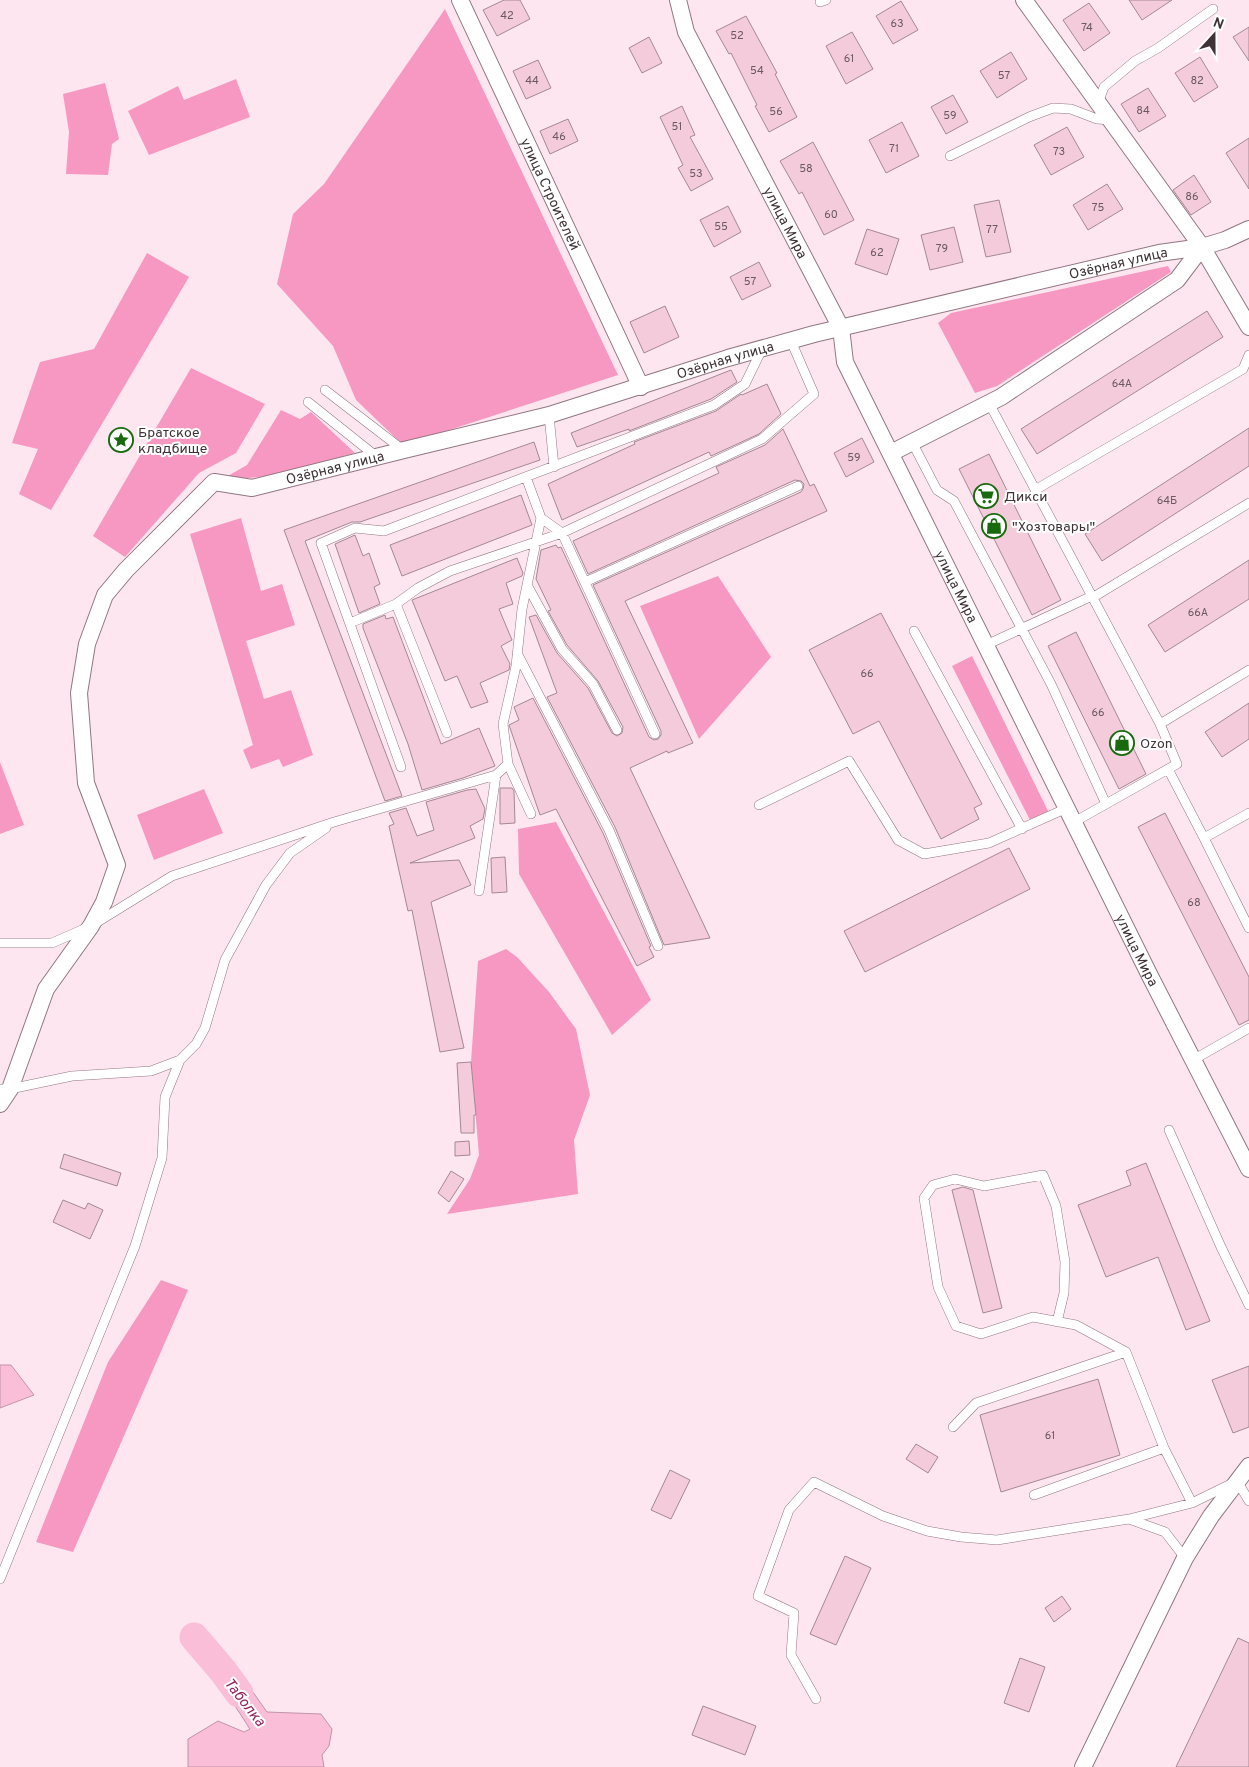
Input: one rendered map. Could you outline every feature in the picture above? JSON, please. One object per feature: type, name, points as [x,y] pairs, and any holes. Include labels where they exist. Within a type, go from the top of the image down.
[{"type":"street","name":"улица Мира","points":[[678,0],[686,32],[841,328],[845,362],[1249,1169]]},
{"type":"street","points":[[1024,0],[1202,247],[1249,327]]},
{"type":"street","name":"улица Строителей","points":[[462,1],[641,387]]},
{"type":"street","name":"Озёрная улица","points":[[91,926],[104,902],[117,865],[86,783],[79,692],[87,644],[105,595],[126,570],[214,482],[252,488],[549,415],[728,358],[841,328],[1158,253],[1202,247],[1226,240],[1249,229]]},
{"type":"street","name":"Озёрная улица","points":[[891,453],[1001,397],[1177,280],[1202,247]]},
{"type":"street","points":[[0,1104],[46,989],[91,926]]},
{"type":"street","points":[[1084,1767],[1186,1558],[1210,1516],[1249,1466]]},
{"type":"lane","points":[[1098,102],[1104,87],[1128,66],[1158,48],[1213,9]]},
{"type":"lane","points":[[950,156],[1053,108],[1071,109],[1097,119],[1111,120]]},
{"type":"lane","points":[[350,623],[396,604],[418,588],[450,571],[562,533],[762,439],[814,394],[791,341]]},
{"type":"lane","points":[[401,767],[321,543],[355,528],[384,531],[714,405],[746,384],[762,349]]},
{"type":"lane","points":[[1035,490],[1243,369],[1249,355]]},
{"type":"lane","points":[[324,390],[404,450]]},
{"type":"lane","points":[[308,402],[377,457]]},
{"type":"lane","points":[[759,805],[850,762],[898,840],[924,854],[989,843],[1022,829],[1106,804],[1178,764],[1160,724],[988,403]]},
{"type":"lane","points":[[549,415],[554,466]]},
{"type":"lane","points":[[912,442],[937,490],[954,501],[1051,684],[1106,804]]},
{"type":"lane","points":[[526,477],[541,518],[522,609],[516,666],[503,724],[508,764],[531,814]]},
{"type":"lane","points":[[585,582],[798,486]]},
{"type":"lane","points":[[986,645],[1092,597],[1249,504]]},
{"type":"lane","points":[[541,518],[562,533],[655,734]]},
{"type":"lane","points":[[527,585],[562,649],[593,684],[617,730]]},
{"type":"lane","points":[[396,604],[447,733]]},
{"type":"lane","points":[[914,631],[1022,829]]},
{"type":"lane","points":[[517,652],[609,830],[658,946]]},
{"type":"lane","points":[[1160,724],[1249,670]]},
{"type":"lane","points":[[0,943],[52,943],[91,926],[172,876],[334,822],[496,776],[508,764]]},
{"type":"lane","points":[[1168,769],[1249,928]]},
{"type":"lane","points":[[478,891],[496,776]]},
{"type":"lane","points":[[1204,838],[1249,813]]},
{"type":"lane","points":[[0,1580],[135,1246],[162,1158],[165,1097],[180,1060],[196,1044],[205,1028],[225,960],[266,885],[290,853],[334,822]]},
{"type":"lane","points":[[1193,1060],[1249,1028]]},
{"type":"lane","points":[[5,1089],[72,1076],[151,1071],[180,1060]]},
{"type":"lane","points":[[1169,1130],[1249,1305]]},
{"type":"lane","points":[[1057,1322],[1064,1293],[1064,1262],[1056,1206],[1043,1175],[984,1186],[955,1179],[933,1185],[924,1198],[938,1287],[956,1326],[981,1334],[1033,1317],[1057,1322],[1076,1325],[1126,1352],[1164,1448],[1192,1503]]},
{"type":"lane","points":[[953,1427],[976,1403],[1126,1352]]},
{"type":"lane","points":[[1034,1495],[1164,1448]]},
{"type":"lane","points":[[816,1699],[791,1655],[794,1613],[758,1596],[789,1510],[814,1482],[883,1516],[927,1530],[961,1537],[997,1540],[1129,1519],[1192,1503],[1237,1481],[1249,1501]]},
{"type":"lane","points":[[1129,1519],[1165,1532],[1186,1558]]},
{"type":"shaded area","points":[[445,9],[618,375],[403,445],[356,400],[333,346],[277,284],[293,214],[324,184]]},
{"type":"shaded area","points":[[236,79],[250,117],[149,155],[128,111],[178,86],[184,100]]},
{"type":"shaded area","points":[[105,83],[119,139],[112,144],[108,175],[66,174],[69,132],[63,94]]},
{"type":"shaded area","points":[[147,253],[189,277],[51,510],[19,494],[38,449],[12,443],[40,362],[94,349]]},
{"type":"shaded area","points":[[1168,266],[1171,272],[997,386],[975,393],[938,323],[951,313]]},
{"type":"shaded area","points":[[191,368],[265,404],[236,453],[199,473],[125,557],[93,536]]},
{"type":"shaded area","points":[[281,410],[300,419],[311,412],[355,453],[270,476],[219,481],[247,465]]},
{"type":"shaded area","points":[[241,518],[261,591],[282,584],[295,625],[246,641],[264,699],[291,690],[313,755],[283,767],[279,759],[251,769],[243,750],[253,745],[190,534]]},
{"type":"shaded area","points":[[718,576],[771,657],[699,739],[640,606]]},
{"type":"shaded area","points":[[972,656],[1050,815],[1032,824],[952,666]]},
{"type":"shaded area","points":[[0,762],[24,825],[0,834]]},
{"type":"shaded area","points":[[204,789],[223,833],[154,860],[137,815]]},
{"type":"shaded area","points":[[556,822],[651,1000],[612,1035],[519,874],[518,829]]},
{"type":"shaded area","points":[[506,949],[517,957],[549,992],[576,1029],[590,1095],[574,1140],[578,1194],[447,1214],[470,1179],[479,1155],[471,1062],[478,961]]},
{"type":"shaded area","points":[[161,1280],[188,1290],[73,1552],[36,1542],[108,1362]]},
{"type":"water","points":[[0,1365],[11,1365],[34,1395],[0,1408]]},
{"type":"water","points":[[226,1654],[267,1712],[321,1714],[332,1729],[329,1746],[322,1755],[324,1767],[188,1767],[188,1739],[218,1721],[244,1732],[250,1729],[209,1666]]},
{"type":"building","points":[[504,0],[520,0],[530,19],[497,36],[483,10]]},
{"type":"building","points":[[1129,0],[1172,0],[1142,20]]},
{"type":"building","points":[[901,1],[918,30],[893,44],[876,16]]},
{"type":"building","points":[[1089,3],[1110,33],[1084,51],[1063,20]]},
{"type":"building","points":[[746,16],[777,73],[775,74],[797,117],[769,132],[731,53],[729,54],[716,31]]},
{"type":"building","points":[[1249,27],[1249,61],[1233,37]]},
{"type":"building","points":[[852,32],[873,69],[846,84],[826,46]]},
{"type":"building","points":[[649,37],[662,63],[642,73],[629,48]]},
{"type":"building","points":[[1011,52],[1027,79],[997,98],[980,71]]},
{"type":"building","points":[[1200,57],[1218,87],[1194,102],[1175,73]]},
{"type":"building","points":[[538,60],[551,88],[526,99],[513,71]]},
{"type":"building","points":[[1148,88],[1166,116],[1139,132],[1121,104]]},
{"type":"building","points":[[953,95],[968,122],[946,134],[931,107]]},
{"type":"building","points":[[682,106],[695,135],[690,137],[713,179],[691,191],[678,168],[683,165],[660,117]]},
{"type":"building","points":[[568,119],[578,141],[550,154],[540,131]]},
{"type":"building","points":[[902,122],[919,156],[886,173],[869,140]]},
{"type":"building","points":[[1067,127],[1084,157],[1051,175],[1034,145]]},
{"type":"building","points":[[1249,138],[1249,189],[1226,153]]},
{"type":"building","points":[[813,142],[854,220],[824,235],[802,192],[799,194],[780,161]]},
{"type":"building","points":[[1194,175],[1211,202],[1191,215],[1173,190]]},
{"type":"building","points":[[1107,184],[1123,209],[1088,230],[1073,205]]},
{"type":"building","points":[[999,200],[1011,252],[986,257],[974,205]]},
{"type":"building","points":[[728,206],[741,232],[714,247],[700,220]]},
{"type":"building","points":[[954,227],[963,262],[930,270],[921,235]]},
{"type":"building","points":[[867,229],[899,239],[887,275],[855,264]]},
{"type":"building","points":[[759,262],[771,286],[742,300],[730,277]]},
{"type":"building","points":[[665,306],[679,337],[644,353],[630,322]]},
{"type":"building","points":[[1207,311],[1223,337],[1037,454],[1021,429]]},
{"type":"building","points":[[731,370],[737,382],[711,399],[629,431],[629,429],[577,447],[571,433]]},
{"type":"building","points":[[767,384],[781,414],[759,434],[711,456],[709,452],[562,520],[548,484],[635,444],[634,442],[716,411],[741,394]]},
{"type":"building","points":[[1249,428],[1249,466],[1102,561],[1085,534]]},
{"type":"building","points":[[783,429],[810,486],[814,484],[827,511],[625,601],[693,743],[668,753],[667,751],[630,768],[710,938],[664,945],[615,827],[547,697],[557,693],[529,617],[536,615],[557,653],[588,688],[612,733],[617,736],[622,733],[623,727],[598,681],[567,645],[548,611],[551,610],[536,579],[541,550],[556,545],[558,548],[561,547],[649,737],[654,740],[658,739],[661,731],[593,585],[801,492],[804,484],[801,481],[795,480],[588,574],[573,541],[719,473],[716,467],[765,445]]},
{"type":"building","points":[[862,438],[874,462],[846,477],[834,453]]},
{"type":"building","points":[[534,442],[540,460],[360,522],[352,522],[305,541],[402,796],[385,801],[284,530]]},
{"type":"building","points":[[989,454],[1061,600],[1032,615],[959,469]]},
{"type":"building","points":[[521,495],[532,525],[402,576],[390,545]]},
{"type":"building","points":[[355,535],[363,556],[369,553],[380,584],[374,587],[380,604],[359,613],[335,544]]},
{"type":"building","points":[[517,558],[523,573],[522,576],[506,583],[513,604],[499,609],[512,640],[501,646],[510,664],[509,670],[480,683],[488,702],[471,708],[457,676],[445,681],[412,600]]},
{"type":"building","points":[[1249,560],[1249,599],[1165,652],[1148,625]]},
{"type":"building","points":[[881,613],[982,804],[974,808],[979,819],[941,839],[879,721],[853,734],[809,650]]},
{"type":"building","points":[[385,615],[386,619],[393,617],[441,744],[479,728],[495,766],[422,790],[408,744],[363,628],[363,624]]},
{"type":"building","points":[[1076,632],[1146,774],[1119,789],[1048,646]]},
{"type":"building","points":[[533,698],[603,833],[651,946],[649,947],[654,957],[637,966],[556,809],[540,815],[509,725],[519,720],[514,707]]},
{"type":"building","points":[[1249,703],[1249,739],[1222,757],[1205,732]]},
{"type":"building","points":[[500,788],[512,788],[514,791],[515,823],[500,824]]},
{"type":"building","points":[[476,789],[485,809],[483,819],[470,826],[475,838],[410,863],[459,860],[471,885],[431,902],[464,1048],[440,1052],[412,910],[408,911],[389,826],[394,824],[389,813],[406,808],[417,836],[434,830],[426,802]]},
{"type":"building","points":[[1165,813],[1249,977],[1249,1020],[1239,1025],[1138,827]]},
{"type":"building","points":[[1009,848],[1030,889],[865,972],[844,931]]},
{"type":"building","points":[[505,857],[507,892],[492,893],[491,858]]},
{"type":"building","points":[[471,1062],[476,1115],[474,1115],[474,1133],[461,1133],[457,1063]]},
{"type":"building","points":[[469,1141],[470,1155],[455,1156],[455,1142]]},
{"type":"building","points":[[64,1154],[121,1173],[117,1186],[60,1168]]},
{"type":"building","points":[[1146,1163],[1210,1321],[1186,1330],[1158,1257],[1106,1277],[1078,1205],[1131,1185],[1126,1171]]},
{"type":"building","points":[[451,1171],[464,1179],[449,1202],[438,1193]]},
{"type":"building","points":[[963,1187],[973,1190],[1002,1308],[983,1313],[952,1190]]},
{"type":"building","points":[[63,1200],[85,1209],[88,1203],[103,1210],[90,1239],[53,1222]]},
{"type":"building","points":[[1249,1366],[1249,1427],[1233,1433],[1212,1380]]},
{"type":"building","points":[[1098,1379],[1120,1455],[1001,1492],[980,1415]]},
{"type":"building","points":[[916,1444],[938,1457],[928,1473],[906,1459]]},
{"type":"building","points":[[670,1470],[690,1480],[671,1519],[651,1510]]},
{"type":"building","points":[[845,1556],[871,1568],[836,1645],[810,1634]]},
{"type":"building","points":[[1062,1596],[1071,1609],[1054,1622],[1045,1608]]},
{"type":"building","points":[[1238,1638],[1249,1643],[1249,1767],[1176,1767]]},
{"type":"building","points":[[1020,1658],[1045,1667],[1029,1712],[1004,1703]]},
{"type":"building","points":[[703,1706],[756,1726],[745,1755],[692,1735]]},
{"type":"waterway","name":"Таболка","points":[[194,1637],[239,1693]]},
{"type":"place","name":"Братское кладбище","points":[[121,440]]},
{"type":"place","name":"Дикси","points":[[986,496]]},
{"type":"place","name":"\"Хозтовары\"","points":[[994,526]]},
{"type":"place","name":"Ozon","points":[[1122,743]]}]
